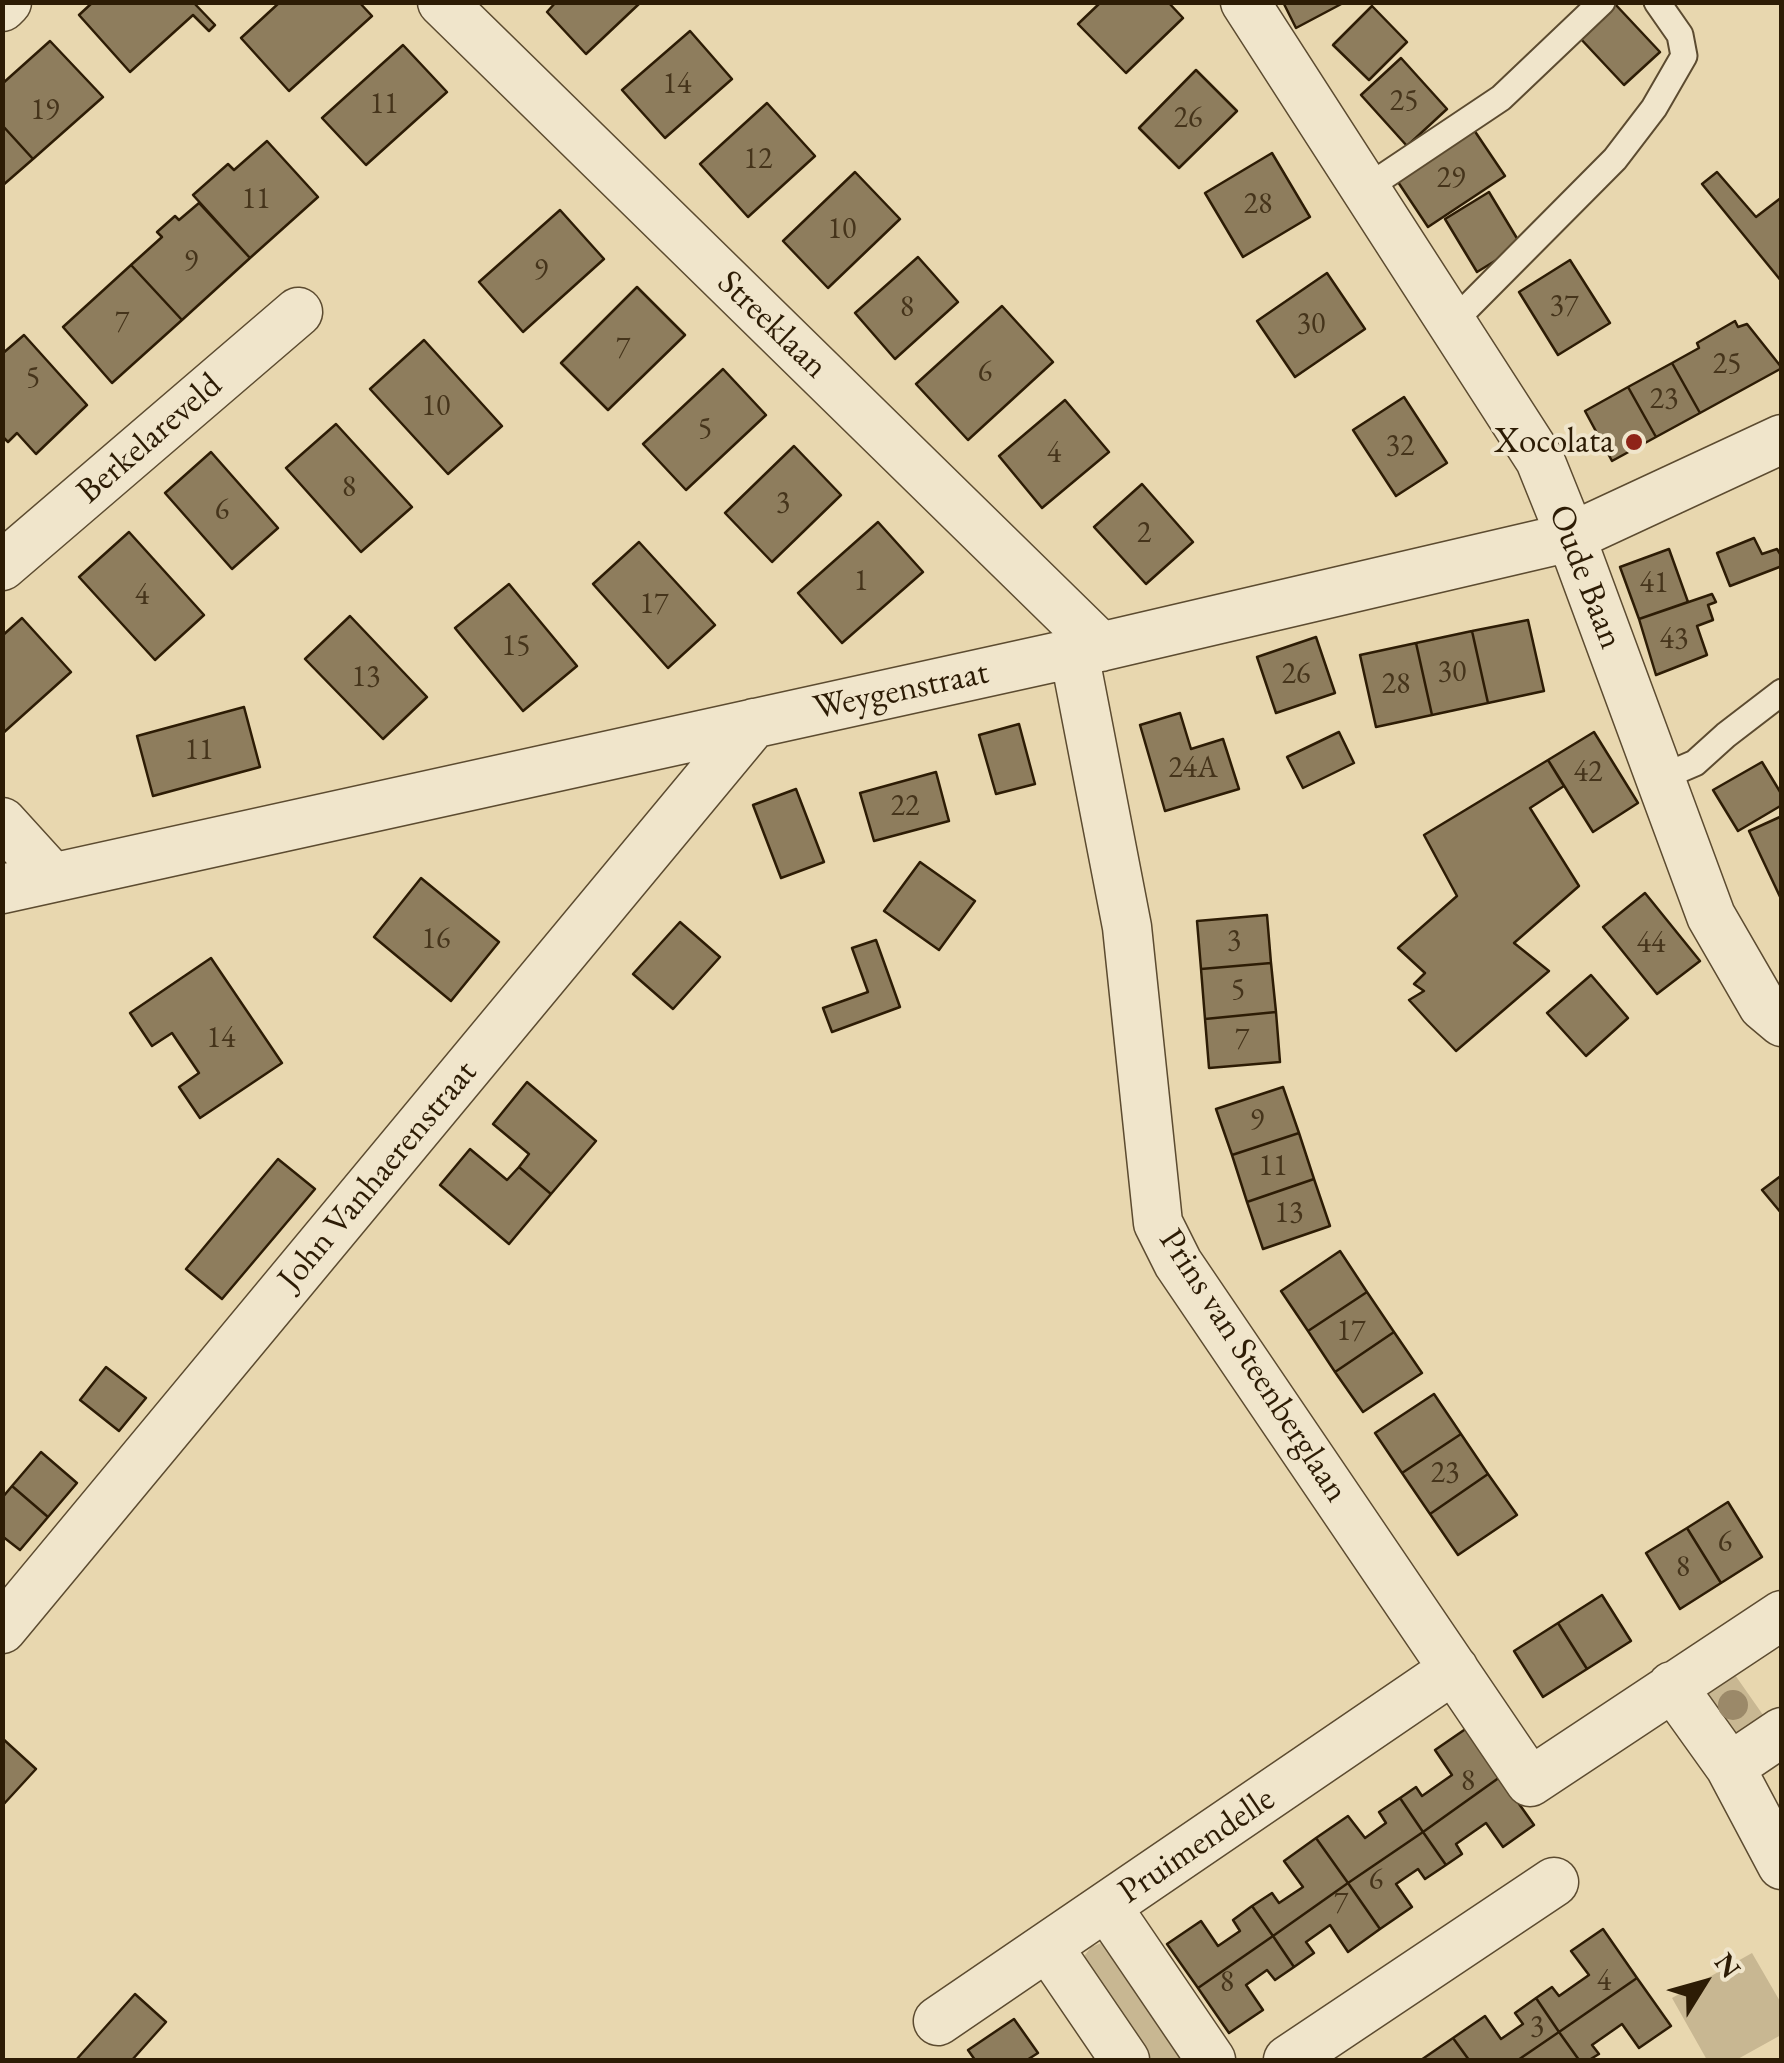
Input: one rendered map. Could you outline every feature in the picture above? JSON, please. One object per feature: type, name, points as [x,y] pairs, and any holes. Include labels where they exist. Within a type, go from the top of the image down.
[{"type":"street","name":"Streeklaan","points":[[442,2],[1087,650]]},
{"type":"street","name":"Oude Baan","points":[[1245,2],[1540,460],[1710,916],[1763,1006],[1782,1022]]},
{"type":"street","name":"Berkelareveld","points":[[2,566],[298,312]]},
{"type":"street","name":"Weygenstraat","points":[[2,888],[1087,650],[1571,537],[1782,439]]},
{"type":"street","name":"Prins van Steenberglaan","points":[[1087,650],[1128,928],[1158,1222],[1178,1263],[1530,1782],[1672,1686]]},
{"type":"street","name":"John Vanhaerenstraat","points":[[2,1629],[754,723]]},
{"type":"street","points":[[2,822],[52,877]]},
{"type":"street","points":[[1782,1615],[1672,1686],[1730,1768],[1782,1864]]},
{"type":"street","name":"Pruimendelle","points":[[938,2022],[1454,1669]]},
{"type":"street","points":[[1730,1768],[1782,1732]]},
{"type":"street","points":[[1288,2060],[1554,1882]]},
{"type":"street","points":[[1107,1907],[1211,2060]]},
{"type":"street","points":[[1048,1948],[1126,2060]]},
{"type":"lane","points":[[1365,189],[1501,98],[1602,2]]},
{"type":"lane","points":[[1452,324],[1615,159],[1654,108],[1684,56],[1680,35],[1657,2]]},
{"type":"lane","points":[[1660,778],[1694,763],[1782,692]]},
{"type":"shaded area","points":[[1728,1665],[1768,1722],[1740,1734],[1723,1726],[1707,1700],[1706,1687]]},
{"type":"shaded area","points":[[1104,1942],[1189,2060],[1143,2060],[1082,1959],[1091,1947]]},
{"type":"shaded area","points":[[1752,1953],[1781,2003],[1781,2035],[1736,2060],[1707,2060],[1672,1998]]},
{"type":"building","points":[[93,2],[193,2],[215,25],[209,31],[193,15],[130,72],[79,15]]},
{"type":"building","points":[[280,2],[359,2],[372,16],[289,91],[241,38]]},
{"type":"building","points":[[556,2],[641,2],[586,54],[547,12]]},
{"type":"building","points":[[1101,2],[1168,2],[1183,18],[1126,73],[1078,24]]},
{"type":"building","points":[[1283,2],[1345,2],[1296,28]]},
{"type":"building","points":[[1615,4],[1660,52],[1624,85],[1579,37]]},
{"type":"building","points":[[1372,6],[1407,42],[1369,80],[1333,45]]},
{"type":"building","points":[[690,31],[732,79],[665,138],[622,90]]},
{"type":"building","points":[[50,41],[103,97],[33,159],[2,125],[2,84]]},
{"type":"building","points":[[403,45],[447,92],[366,165],[322,118]]},
{"type":"building","points":[[1401,58],[1447,109],[1407,146],[1361,95]]},
{"type":"building","points":[[1196,70],[1237,111],[1179,168],[1139,128]]},
{"type":"building","points":[[767,103],[815,156],[748,217],[700,164]]},
{"type":"building","points":[[2,125],[33,159],[2,186]]},
{"type":"building","points":[[1474,130],[1505,176],[1428,227],[1398,182]]},
{"type":"building","points":[[267,141],[318,197],[250,258],[193,195],[228,164],[234,170]]},
{"type":"building","points":[[1272,153],[1310,217],[1243,257],[1205,193]]},
{"type":"building","points":[[855,172],[900,219],[828,288],[783,241]]},
{"type":"building","points":[[1717,172],[1756,217],[1782,197],[1782,282],[1702,184]]},
{"type":"building","points":[[1489,192],[1521,245],[1477,272],[1445,219]]},
{"type":"building","points":[[199,203],[250,258],[182,320],[131,265],[162,237],[157,232]]},
{"type":"building","points":[[560,210],[604,259],[523,332],[479,282]]},
{"type":"building","points":[[918,257],[958,302],[895,359],[855,313]]},
{"type":"building","points":[[1570,260],[1610,323],[1558,355],[1519,292]]},
{"type":"building","points":[[131,265],[182,320],[112,383],[63,327]]},
{"type":"building","points":[[1327,273],[1365,329],[1295,377],[1257,321]]},
{"type":"building","points":[[637,287],[685,335],[608,410],[561,363]]},
{"type":"building","points":[[1002,306],[1053,362],[968,440],[916,384]]},
{"type":"building","points":[[1735,321],[1738,327],[1747,324],[1782,368],[1700,413],[1672,363]]},
{"type":"building","points":[[24,335],[87,405],[36,454],[17,433],[8,442],[2,436],[2,354]]},
{"type":"building","points":[[424,340],[502,426],[448,474],[370,389]]},
{"type":"building","points":[[1672,363],[1700,413],[1656,437],[1628,387]]},
{"type":"building","points":[[723,369],[766,415],[686,490],[643,444]]},
{"type":"building","points":[[1628,387],[1656,437],[1612,461],[1585,411]]},
{"type":"building","points":[[1404,397],[1447,463],[1396,496],[1353,430]]},
{"type":"building","points":[[1065,400],[1109,452],[1042,508],[999,456]]},
{"type":"building","points":[[336,424],[412,507],[361,552],[286,468]]},
{"type":"building","points":[[794,446],[841,495],[772,562],[725,513]]},
{"type":"building","points":[[211,452],[278,528],[232,569],[165,493]]},
{"type":"building","points":[[1142,484],[1193,542],[1146,584],[1094,527]]},
{"type":"building","points":[[878,522],[923,572],[842,643],[798,593]]},
{"type":"building","points":[[129,532],[204,615],[155,660],[79,577]]},
{"type":"building","points":[[1754,538],[1762,554],[1777,549],[1782,566],[1730,586],[1717,553]]},
{"type":"building","points":[[639,542],[715,625],[668,668],[593,584]]},
{"type":"building","points":[[1669,549],[1688,602],[1639,619],[1620,567]]},
{"type":"building","points":[[509,584],[577,666],[523,711],[455,628]]},
{"type":"building","points":[[1712,594],[1716,602],[1708,605],[1713,620],[1697,626],[1707,655],[1656,675],[1639,619]]},
{"type":"building","points":[[350,616],[427,697],[383,739],[305,659]]},
{"type":"building","points":[[22,618],[71,672],[2,734],[2,636]]},
{"type":"building","points":[[1528,620],[1544,691],[1488,703],[1472,631]]},
{"type":"building","points":[[1472,631],[1488,703],[1432,715],[1416,643]]},
{"type":"building","points":[[1316,637],[1335,693],[1276,713],[1257,657]]},
{"type":"building","points":[[1416,643],[1432,715],[1376,727],[1360,655]]},
{"type":"building","points":[[244,707],[260,767],[153,796],[137,736]]},
{"type":"building","points":[[1180,713],[1191,749],[1223,739],[1239,789],[1165,811],[1140,725]]},
{"type":"building","points":[[1019,724],[1035,784],[996,794],[979,735]]},
{"type":"building","points":[[1339,732],[1354,763],[1303,788],[1287,757]]},
{"type":"building","points":[[1594,732],[1638,803],[1593,832],[1548,760]]},
{"type":"building","points":[[1548,760],[1564,786],[1530,808],[1579,886],[1514,943],[1549,971],[1456,1051],[1409,1000],[1424,991],[1414,984],[1425,973],[1398,948],[1457,896],[1424,835]]},
{"type":"building","points":[[1762,762],[1782,795],[1782,805],[1738,831],[1713,790]]},
{"type":"building","points":[[936,772],[949,821],[874,841],[860,793]]},
{"type":"building","points":[[796,789],[824,862],[781,878],[753,805]]},
{"type":"building","points":[[1782,816],[1782,901],[1749,831]]},
{"type":"building","points":[[920,862],[975,901],[939,950],[884,911]]},
{"type":"building","points":[[421,878],[499,942],[451,1001],[374,937]]},
{"type":"building","points":[[1645,893],[1700,961],[1657,994],[1603,927]]},
{"type":"building","points":[[1267,915],[1271,963],[1201,969],[1197,921]]},
{"type":"building","points":[[680,922],[720,957],[673,1009],[633,974]]},
{"type":"building","points":[[876,940],[900,1007],[832,1032],[823,1008],[868,992],[852,948]]},
{"type":"building","points":[[211,958],[282,1063],[200,1118],[179,1087],[199,1073],[172,1033],[152,1046],[130,1013]]},
{"type":"building","points":[[1271,963],[1276,1012],[1205,1019],[1201,969]]},
{"type":"building","points":[[1591,975],[1628,1018],[1586,1056],[1547,1013]]},
{"type":"building","points":[[1276,1012],[1280,1062],[1209,1068],[1205,1019]]},
{"type":"building","points":[[527,1082],[596,1141],[551,1194],[519,1167],[529,1154],[493,1124]]},
{"type":"building","points":[[1283,1087],[1299,1133],[1232,1155],[1216,1109]]},
{"type":"building","points":[[1299,1133],[1314,1179],[1247,1202],[1232,1155]]},
{"type":"building","points":[[470,1149],[507,1180],[519,1167],[551,1194],[509,1244],[440,1185]]},
{"type":"building","points":[[278,1159],[315,1189],[222,1299],[186,1269]]},
{"type":"building","points":[[1782,1175],[1782,1214],[1762,1190]]},
{"type":"building","points":[[1314,1179],[1330,1226],[1263,1249],[1247,1202]]},
{"type":"building","points":[[1340,1251],[1367,1292],[1308,1331],[1281,1291]]},
{"type":"building","points":[[1367,1292],[1394,1332],[1335,1372],[1308,1331]]},
{"type":"building","points":[[1394,1332],[1422,1373],[1363,1412],[1335,1372]]},
{"type":"building","points":[[106,1367],[146,1398],[119,1431],[80,1400]]},
{"type":"building","points":[[1434,1394],[1461,1434],[1402,1473],[1375,1433]]},
{"type":"building","points":[[1461,1434],[1488,1474],[1430,1514],[1402,1473]]},
{"type":"building","points":[[41,1452],[77,1483],[48,1517],[12,1486]]},
{"type":"building","points":[[1488,1474],[1517,1515],[1458,1555],[1430,1514]]},
{"type":"building","points":[[12,1486],[48,1517],[20,1550],[2,1536],[2,1498]]},
{"type":"building","points":[[1728,1502],[1762,1557],[1721,1583],[1687,1528]]},
{"type":"building","points":[[1687,1528],[1721,1583],[1680,1609],[1646,1553]]},
{"type":"building","points":[[1602,1595],[1631,1641],[1587,1669],[1558,1623]]},
{"type":"building","points":[[1558,1623],[1587,1669],[1543,1697],[1514,1651]]},
{"type":"building","points":[[1467,1728],[1500,1777],[1423,1832],[1400,1798],[1416,1787],[1422,1796],[1452,1775],[1435,1750]]},
{"type":"building","points":[[2,1738],[36,1769],[2,1806]]},
{"type":"building","points":[[1500,1777],[1534,1825],[1503,1847],[1486,1823],[1456,1844],[1462,1854],[1446,1865],[1423,1832]]},
{"type":"building","points":[[1400,1798],[1423,1832],[1348,1883],[1316,1838],[1348,1816],[1365,1838],[1386,1823],[1379,1812]]},
{"type":"building","points":[[1423,1832],[1446,1865],[1425,1879],[1418,1869],[1396,1884],[1412,1907],[1380,1929],[1348,1883]]},
{"type":"building","points":[[1316,1838],[1348,1883],[1273,1936],[1252,1906],[1272,1893],[1279,1903],[1303,1887],[1284,1861]]},
{"type":"building","points":[[1348,1883],[1380,1929],[1348,1952],[1330,1925],[1306,1942],[1314,1953],[1294,1967],[1273,1936]]},
{"type":"building","points":[[1252,1906],[1273,1936],[1198,1988],[1167,1944],[1201,1921],[1218,1946],[1240,1931],[1233,1920]]},
{"type":"building","points":[[1603,1929],[1637,1978],[1559,2032],[1536,1998],[1552,1987],[1559,1996],[1589,1975],[1571,1951]]},
{"type":"building","points":[[1273,1936],[1294,1967],[1275,1980],[1267,1970],[1246,1985],[1263,2010],[1229,2033],[1198,1988]]},
{"type":"building","points":[[1637,1978],[1671,2026],[1639,2048],[1622,2024],[1592,2045],[1599,2054],[1579,2060],[1559,2032]]},
{"type":"building","points":[[135,1994],[166,2022],[132,2060],[76,2060]]},
{"type":"building","points":[[1536,1998],[1559,2032],[1518,2060],[1469,2060],[1453,2038],[1485,2016],[1501,2039],[1523,2024],[1515,2013]]},
{"type":"building","points":[[1014,2019],[1038,2053],[1027,2060],[975,2060],[968,2050]]},
{"type":"building","points":[[1559,2032],[1579,2060],[1518,2060]]},
{"type":"building","points":[[1453,2038],[1469,2060],[1421,2060]]},
{"type":"place","name":"Xocolata","points":[[1634,442]]}]
